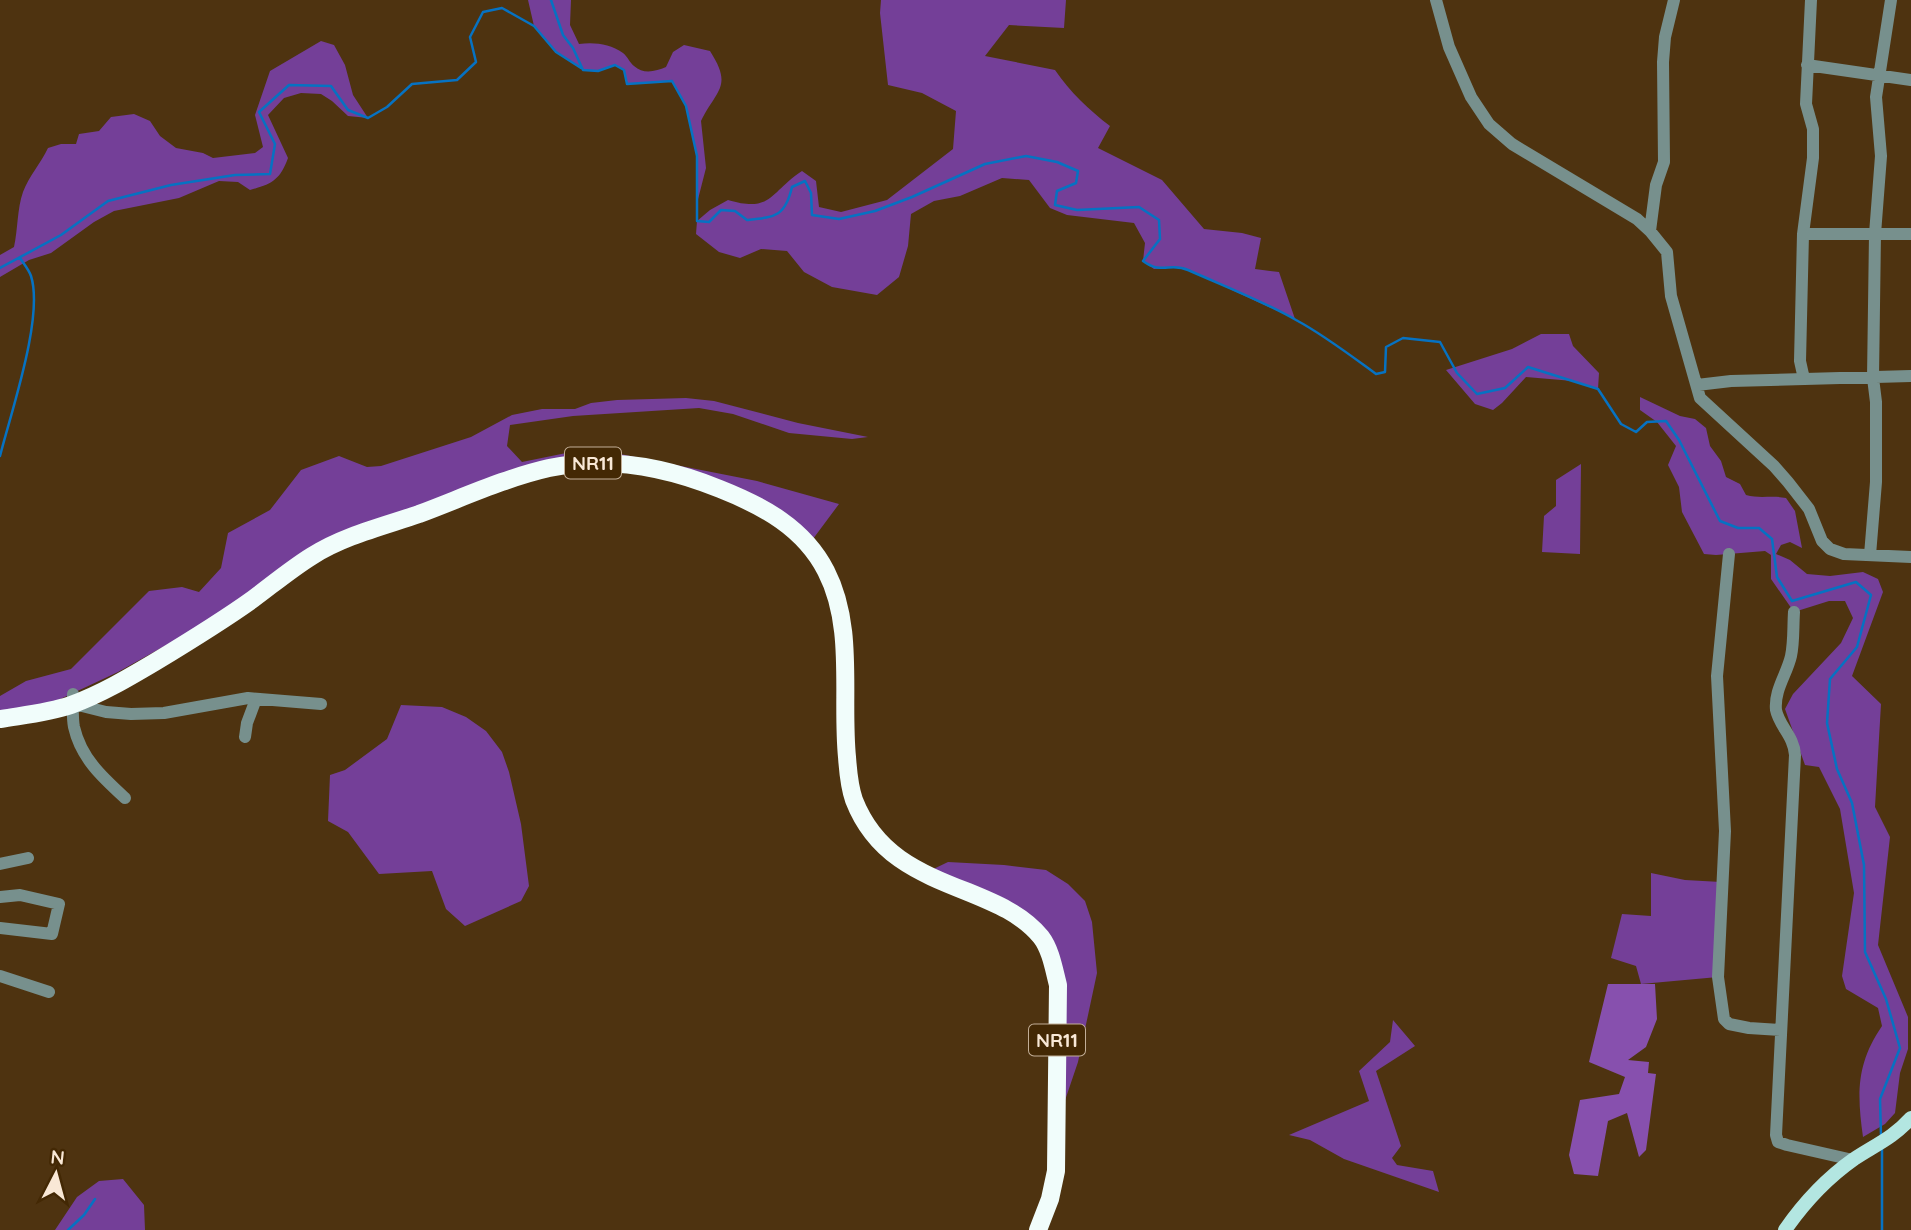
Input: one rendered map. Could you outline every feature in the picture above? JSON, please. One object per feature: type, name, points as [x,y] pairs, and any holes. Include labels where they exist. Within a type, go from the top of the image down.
[{"type":"highway","name":"NR11","points":[[0,719],[51,710],[73,699],[100,693],[188,642],[315,554],[533,472],[590,463],[645,467],[705,483],[771,512],[793,528],[812,549],[825,568],[836,595],[844,645],[845,743],[849,783],[853,798],[869,830],[893,855],[908,865],[997,902],[1024,920],[1043,940],[1053,965],[1058,985],[1056,1171],[1050,1199],[1038,1230]]},
{"type":"main road","points":[[1785,1230],[1823,1186],[1853,1160],[1881,1144],[1911,1118]]},
{"type":"street","points":[[1436,0],[1450,47],[1471,97],[1489,124],[1512,144],[1598,195],[1650,230],[1667,252],[1671,296],[1700,398],[1795,489],[1810,509],[1822,541],[1836,552],[1911,557]]},
{"type":"street","points":[[1650,230],[1656,185],[1664,162],[1663,62],[1665,37],[1674,0]]},
{"type":"street","points":[[1804,379],[1800,362],[1803,234],[1813,158],[1813,129],[1806,104],[1811,0]]},
{"type":"street","points":[[1870,555],[1876,482],[1876,402],[1873,378],[1875,234],[1881,156],[1876,97],[1891,0]]},
{"type":"street","points":[[1807,65],[1911,80]]},
{"type":"street","points":[[1803,234],[1911,234]]},
{"type":"street","points":[[1697,385],[1911,376]]},
{"type":"street","points":[[1729,554],[1717,676],[1725,831],[1718,977],[1724,1019],[1729,1024],[1781,1030]]},
{"type":"street","points":[[1794,612],[1790,657],[1781,681],[1776,712],[1794,743],[1795,755],[1776,1135],[1778,1142],[1853,1160]]},
{"type":"street","points":[[125,798],[96,771],[83,751],[73,726],[73,699],[106,712],[142,713],[164,713],[226,701],[256,699],[321,704]]},
{"type":"street","points":[[245,737],[256,699]]},
{"type":"street","points":[[0,864],[28,858]]},
{"type":"street","points":[[0,897],[20,895],[59,904],[52,934],[0,928]]},
{"type":"street","points":[[0,976],[49,992]]},
{"type":"shaded area","points":[[528,0],[571,0],[570,25],[579,44],[597,44],[613,48],[623,53],[642,71],[666,67],[673,52],[684,45],[710,51],[721,73],[721,81],[717,94],[701,121],[706,168],[696,207],[697,156],[686,107],[672,81],[627,84],[624,70],[615,65],[598,71],[583,70],[556,52],[534,26]]},
{"type":"shaded area","points":[[881,0],[1066,0],[1064,28],[1009,25],[985,56],[1055,70],[1080,100],[1110,126],[1098,148],[1162,180],[1204,229],[1261,238],[1255,269],[1279,272],[1295,319],[1182,267],[1154,269],[1143,261],[1145,243],[1134,223],[1067,215],[1050,208],[1029,180],[1002,178],[960,196],[934,201],[911,214],[908,246],[899,277],[877,295],[832,287],[804,272],[787,251],[761,249],[740,258],[719,252],[696,234],[697,221],[728,200],[753,204],[762,202],[802,171],[816,181],[819,207],[841,212],[887,200],[953,149],[956,111],[922,93],[888,85]]},
{"type":"shaded area","points":[[321,41],[334,45],[345,65],[353,95],[368,118],[348,116],[321,94],[301,93],[284,98],[268,115],[288,158],[282,171],[270,183],[250,190],[238,182],[219,181],[179,198],[114,211],[51,253],[29,260],[0,277],[0,255],[14,247],[23,192],[48,148],[61,144],[76,144],[79,134],[99,131],[111,117],[134,114],[150,121],[160,136],[176,148],[203,153],[213,158],[255,153],[263,147],[255,115],[270,71]]},
{"type":"shaded area","points":[[1541,334],[1569,334],[1573,346],[1599,373],[1598,389],[1573,381],[1526,377],[1493,410],[1475,404],[1446,370],[1512,349]]},
{"type":"shaded area","points":[[1640,397],[1680,416],[1695,419],[1706,428],[1710,446],[1721,461],[1726,477],[1740,484],[1746,495],[1786,498],[1795,511],[1802,548],[1790,542],[1781,545],[1776,554],[1790,560],[1807,574],[1830,576],[1863,572],[1878,579],[1883,592],[1852,676],[1881,704],[1875,807],[1890,837],[1878,945],[1908,1017],[1908,1049],[1900,1073],[1895,1113],[1885,1124],[1863,1137],[1860,1080],[1867,1053],[1882,1026],[1878,1008],[1846,989],[1842,976],[1854,893],[1840,809],[1819,767],[1805,765],[1785,709],[1793,694],[1841,643],[1853,618],[1845,601],[1829,601],[1794,612],[1771,579],[1771,555],[1765,551],[1704,554],[1682,512],[1679,487],[1668,465],[1676,446],[1657,422],[1640,410]]},
{"type":"shaded area","points":[[686,398],[714,401],[798,423],[868,437],[852,439],[789,433],[733,414],[699,408],[573,416],[510,425],[507,446],[522,462],[576,451],[620,454],[757,481],[839,504],[810,543],[776,512],[612,460],[403,513],[118,672],[37,710],[0,716],[0,696],[26,681],[71,669],[149,591],[182,587],[199,592],[221,568],[228,533],[270,510],[301,470],[339,456],[367,467],[381,466],[471,437],[512,415],[542,409],[575,409],[591,403],[617,400]]},
{"type":"shaded area","points":[[1581,464],[1580,554],[1542,552],[1544,516],[1556,506],[1556,480]]},
{"type":"shaded area","points":[[401,705],[442,707],[466,717],[486,731],[502,752],[509,772],[521,824],[529,886],[521,901],[465,926],[446,909],[432,871],[379,874],[348,832],[328,821],[330,775],[345,770],[387,739]]},
{"type":"shaded area","points":[[948,862],[1046,870],[1068,884],[1085,901],[1092,922],[1097,973],[1078,1062],[1057,1124],[1058,985],[1024,920],[921,875]]},
{"type":"shaded area","points":[[1651,873],[1685,880],[1721,882],[1718,977],[1641,984],[1636,966],[1611,958],[1622,914],[1651,916]]},
{"type":"shaded area","points":[[1608,984],[1655,984],[1657,1019],[1646,1047],[1628,1060],[1649,1062],[1648,1073],[1656,1074],[1646,1150],[1639,1157],[1627,1113],[1608,1121],[1598,1176],[1574,1174],[1569,1155],[1580,1100],[1619,1094],[1625,1077],[1589,1062]]},
{"type":"shaded area","points":[[1393,1020],[1415,1046],[1376,1071],[1401,1146],[1392,1158],[1397,1165],[1433,1171],[1439,1192],[1344,1159],[1310,1140],[1289,1135],[1369,1101],[1359,1071],[1390,1042]]},
{"type":"shaded area","points":[[123,1179],[144,1205],[145,1230],[55,1230],[77,1197],[99,1181]]},
{"type":"waterway","points":[[551,0],[563,35],[573,48],[583,70],[598,71],[615,65],[624,70],[627,84],[672,81],[686,106],[697,156],[697,221],[709,222],[721,210],[735,211],[747,220],[772,216],[782,210],[792,187],[805,181],[811,193],[812,215],[839,219],[875,211],[985,164],[1026,156],[1057,162],[1078,171],[1076,183],[1057,191],[1055,205],[1077,210],[1139,207],[1159,220],[1160,239],[1143,261],[1156,267],[1188,270],[1269,306],[1317,332],[1376,374],[1385,372],[1386,347],[1403,338],[1440,342],[1457,373],[1477,394],[1505,388],[1528,367],[1598,389],[1621,424],[1636,432],[1647,422],[1666,421],[1679,440],[1720,521],[1738,528],[1759,528],[1772,539],[1777,577],[1792,601],[1856,582],[1871,595],[1857,647],[1830,679],[1827,723],[1837,769],[1852,803],[1864,865],[1865,952],[1886,999],[1900,1048],[1880,1099],[1881,1135]]},
{"type":"waterway","points":[[0,268],[61,235],[108,201],[171,185],[235,175],[270,174],[275,144],[259,112],[289,85],[331,86],[348,110],[368,118],[387,107],[412,84],[457,80],[476,62],[470,37],[483,12],[502,8],[534,26],[556,52],[581,68]]},
{"type":"waterway","points":[[0,456],[24,365],[33,315],[31,276],[20,258]]},
{"type":"waterway","points":[[1882,1149],[1882,1230]]},
{"type":"waterway","points":[[68,1230],[84,1215],[95,1199]]}]
